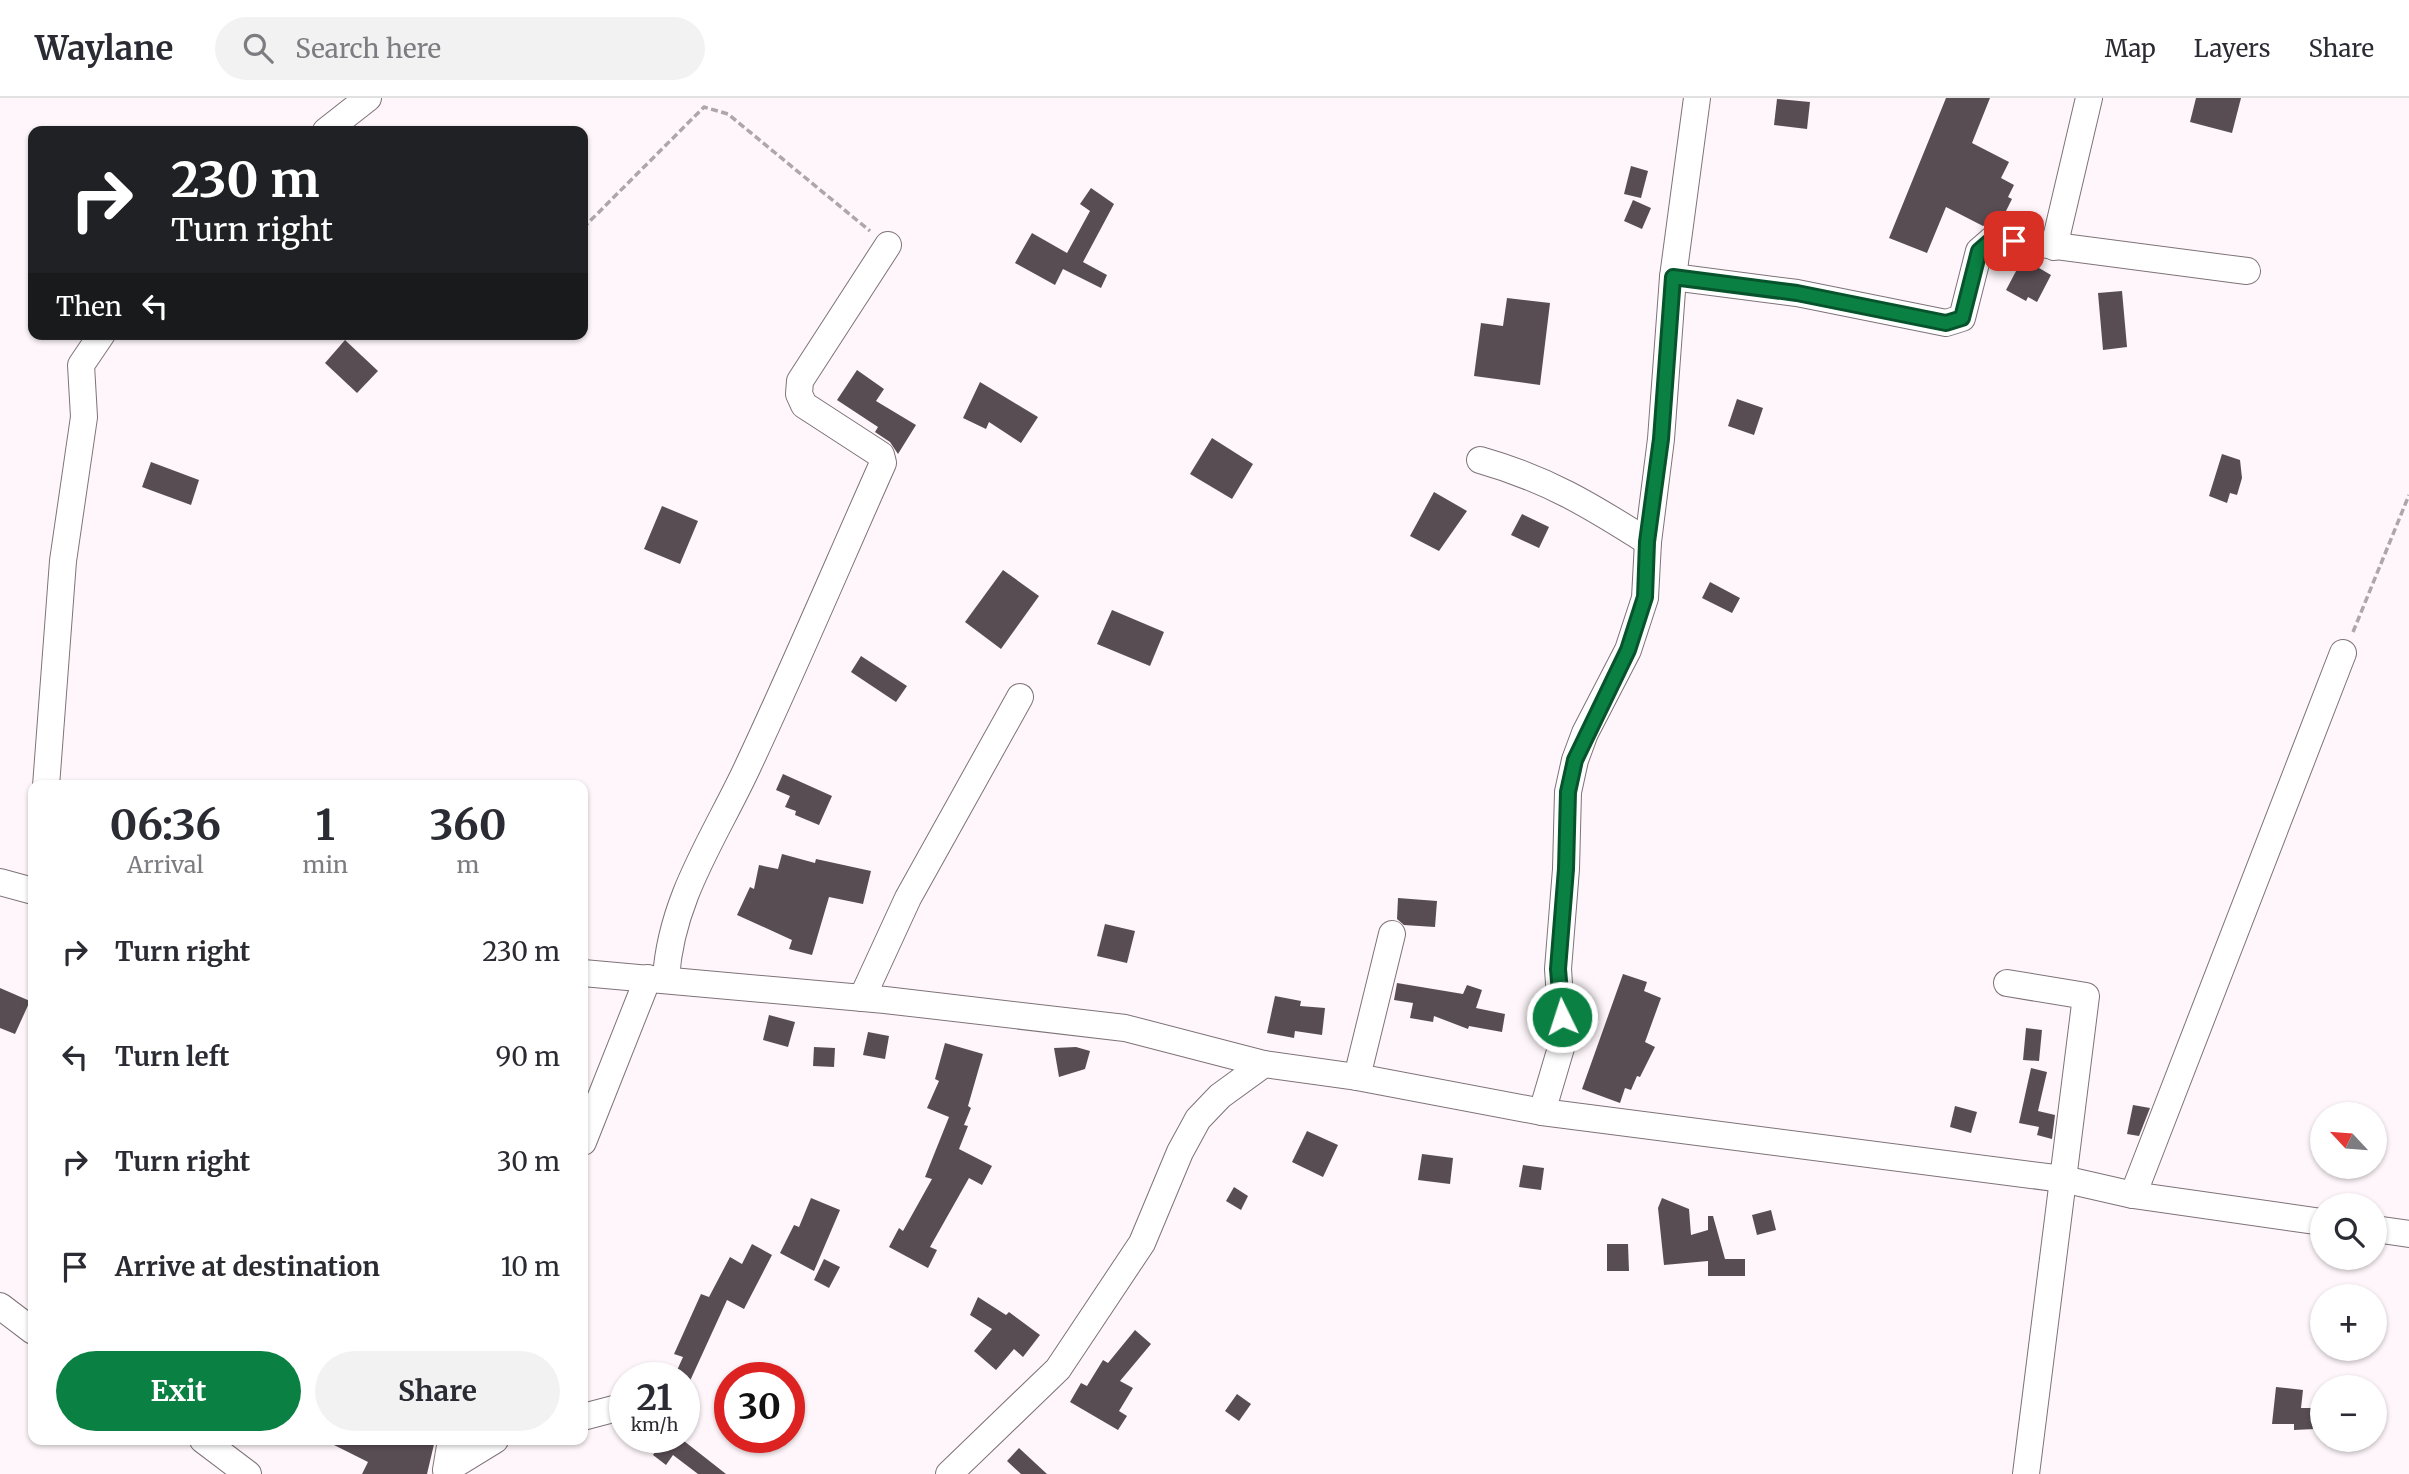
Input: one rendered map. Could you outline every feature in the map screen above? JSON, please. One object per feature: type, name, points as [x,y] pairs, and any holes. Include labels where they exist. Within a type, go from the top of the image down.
[{"type":"street","points":[[332,126],[368,98]]},
{"type":"street","points":[[1542,1112],[1563,1041],[1558,969],[1566,869],[1568,792],[1575,760],[1585,733],[1638,625],[1645,597],[1647,542],[1661,439],[1673,277],[1697,98]]},
{"type":"street","points":[[2054,247],[2089,98]]},
{"type":"street","points":[[1673,277],[1797,293],[1946,323],[1962,318],[1979,251],[1994,238],[2247,271]]},
{"type":"street","points":[[588,1131],[668,952],[678,906],[748,766],[883,463],[881,455],[804,405],[799,394],[800,382],[814,356],[888,245]]},
{"type":"street","points":[[46,780],[63,561],[84,417],[81,365],[98,340]]},
{"type":"street","points":[[1480,460],[1527,474],[1557,487],[1647,542]]},
{"type":"street","points":[[2133,1195],[2343,653]]},
{"type":"street","points":[[862,998],[908,898],[1020,697]]},
{"type":"street","points":[[0,882],[28,890]]},
{"type":"street","points":[[1357,1077],[1392,934]]},
{"type":"street","points":[[588,972],[862,998],[1125,1028],[1264,1064],[1357,1077],[1542,1112],[2063,1179],[2133,1195],[2310,1220]]},
{"type":"street","points":[[2007,983],[2086,996],[2070,1106],[2026,1474]]},
{"type":"street","points":[[949,1474],[1058,1369],[1142,1243],[1180,1152],[1198,1119],[1220,1096],[1264,1064]]},
{"type":"street","points":[[2387,1231],[2409,1234]]},
{"type":"street","points":[[0,1306],[28,1327]]},
{"type":"street","points":[[588,1416],[609,1410]]},
{"type":"street","points":[[210,1445],[248,1474]]},
{"type":"street","points":[[450,1445],[446,1470],[487,1445]]},
{"type":"path","points":[[588,223],[704,107],[729,114],[804,179],[888,245]]},
{"type":"path","points":[[2343,653],[2409,495]]},
{"type":"building","points":[[1946,98],[1990,98],[1972,143],[2009,162],[2001,178],[2014,185],[2008,197],[2012,199],[2000,223],[1993,221],[1983,226],[1946,207],[1927,253],[1889,238]]},
{"type":"building","points":[[2196,98],[2241,98],[2232,133],[2190,122]]},
{"type":"building","points":[[1777,99],[1810,102],[1807,129],[1774,125]]},
{"type":"building","points":[[1631,166],[1648,171],[1641,198],[1624,194]]},
{"type":"building","points":[[1091,188],[1114,204],[1083,262],[1107,275],[1101,288],[1063,269],[1055,285],[1015,263],[1032,233],[1067,253],[1090,211],[1080,204]]},
{"type":"building","points":[[1633,200],[1651,208],[1642,229],[1624,221]]},
{"type":"building","points":[[2023,258],[2043,262],[2039,268],[2051,275],[2037,302],[2028,297],[2026,301],[2006,290]]},
{"type":"building","points":[[2122,291],[2127,347],[2103,350],[2098,293]]},
{"type":"building","points":[[1507,298],[1550,303],[1540,385],[1474,376],[1481,323],[1503,326]]},
{"type":"building","points":[[345,340],[378,371],[357,393],[325,363]]},
{"type":"building","points":[[857,370],[884,389],[876,401],[916,425],[898,454],[890,442],[875,432],[878,427],[837,400]]},
{"type":"building","points":[[980,382],[1038,417],[1021,443],[989,422],[986,429],[963,418]]},
{"type":"building","points":[[1737,399],[1763,408],[1754,435],[1728,426]]},
{"type":"building","points":[[1212,438],[1253,464],[1232,499],[1190,474]]},
{"type":"building","points":[[2222,454],[2240,460],[2242,478],[2237,495],[2230,493],[2227,503],[2209,496]]},
{"type":"building","points":[[151,462],[199,480],[191,505],[142,487]]},
{"type":"building","points":[[1434,492],[1467,511],[1439,551],[1410,536]]},
{"type":"building","points":[[662,506],[698,521],[680,564],[644,549]]},
{"type":"building","points":[[1522,514],[1549,527],[1539,548],[1511,535]]},
{"type":"building","points":[[1003,570],[1039,596],[1001,649],[965,622]]},
{"type":"building","points":[[1710,582],[1740,598],[1732,613],[1702,598]]},
{"type":"building","points":[[1112,610],[1164,632],[1150,666],[1097,644]]},
{"type":"building","points":[[861,656],[907,686],[896,702],[851,672]]},
{"type":"building","points":[[783,774],[832,796],[819,825],[795,815],[796,811],[785,807],[790,796],[776,790]]},
{"type":"building","points":[[782,854],[815,863],[816,859],[871,871],[863,904],[829,897],[812,955],[789,949],[792,940],[737,915],[750,887],[754,889],[759,865],[778,869]]},
{"type":"building","points":[[1398,898],[1437,901],[1435,927],[1404,925],[1397,919]]},
{"type":"building","points":[[1105,924],[1135,931],[1127,963],[1097,956]]},
{"type":"building","points":[[1623,974],[1647,982],[1644,991],[1661,998],[1645,1042],[1655,1047],[1631,1090],[1625,1088],[1620,1103],[1582,1089]]},
{"type":"building","points":[[1397,983],[1463,994],[1467,985],[1482,990],[1476,1008],[1505,1014],[1502,1032],[1469,1026],[1468,1029],[1434,1016],[1433,1022],[1410,1018],[1413,1003],[1394,1000]]},
{"type":"building","points":[[0,988],[28,1000],[28,1005],[15,1034],[0,1028]]},
{"type":"building","points":[[1275,996],[1301,1001],[1300,1006],[1325,1008],[1322,1035],[1295,1031],[1294,1038],[1267,1033]]},
{"type":"building","points":[[769,1015],[795,1022],[788,1047],[763,1040]]},
{"type":"building","points":[[2026,1028],[2042,1030],[2039,1061],[2023,1060]]},
{"type":"building","points":[[868,1032],[889,1036],[885,1059],[863,1055]]},
{"type":"building","points":[[945,1043],[983,1054],[968,1106],[971,1108],[964,1125],[968,1126],[959,1149],[992,1166],[982,1185],[969,1178],[930,1247],[937,1250],[928,1268],[889,1247],[899,1228],[903,1231],[932,1179],[925,1177],[949,1117],[927,1108],[939,1081],[935,1079]]},
{"type":"building","points":[[814,1047],[835,1048],[834,1067],[813,1066]]},
{"type":"building","points":[[1076,1047],[1090,1051],[1085,1069],[1059,1077],[1054,1048]]},
{"type":"building","points":[[2031,1068],[2047,1072],[2038,1111],[2055,1115],[2052,1139],[2037,1135],[2039,1127],[2019,1123]]},
{"type":"building","points":[[2133,1105],[2150,1108],[2139,1136],[2127,1134]]},
{"type":"building","points":[[1955,1106],[1977,1112],[1971,1133],[1950,1127]]},
{"type":"building","points":[[1307,1131],[1338,1145],[1323,1177],[1292,1162]]},
{"type":"building","points":[[1422,1154],[1453,1158],[1450,1184],[1418,1180]]},
{"type":"building","points":[[1523,1165],[1544,1168],[1541,1190],[1519,1187]]},
{"type":"building","points":[[1234,1187],[1248,1196],[1241,1210],[1226,1201]]},
{"type":"building","points":[[811,1198],[840,1210],[814,1271],[780,1253],[794,1225],[799,1227]]},
{"type":"building","points":[[1662,1198],[1689,1209],[1691,1235],[1708,1230],[1708,1216],[1713,1216],[1725,1259],[1745,1259],[1745,1276],[1708,1276],[1708,1261],[1664,1265],[1658,1208]]},
{"type":"building","points":[[1771,1210],[1776,1230],[1757,1235],[1752,1215]]},
{"type":"building","points":[[752,1244],[772,1255],[744,1309],[727,1300],[699,1362],[681,1362],[683,1357],[674,1354],[701,1294],[709,1297],[730,1257],[742,1264]]},
{"type":"building","points":[[1607,1244],[1628,1244],[1629,1271],[1607,1271]]},
{"type":"building","points":[[824,1259],[840,1267],[829,1288],[814,1280]]},
{"type":"building","points":[[978,1297],[1006,1315],[1009,1312],[1040,1335],[1023,1357],[1014,1349],[996,1370],[974,1351],[992,1329],[970,1315]]},
{"type":"building","points":[[1135,1330],[1151,1344],[1120,1381],[1133,1388],[1119,1411],[1127,1416],[1118,1430],[1070,1402],[1081,1383],[1087,1386],[1103,1360],[1108,1363]]},
{"type":"building","points":[[2276,1387],[2303,1390],[2301,1408],[2310,1408],[2310,1429],[2294,1430],[2294,1424],[2272,1424]]},
{"type":"building","points":[[1237,1394],[1251,1404],[1239,1421],[1225,1411]]},
{"type":"building","points":[[334,1445],[434,1445],[427,1474],[362,1474],[368,1462]]},
{"type":"building","points":[[1019,1448],[1047,1474],[1021,1474],[1007,1461]]},
{"type":"building","points":[[699,1453],[726,1474],[698,1474],[673,1455],[666,1465],[653,1455]]},
{"type":"route","points":[[1562,1017],[1558,969],[1566,869],[1568,792],[1575,760],[1585,733],[1628,650],[1645,597],[1647,542],[1661,439],[1673,277],[1797,293],[1946,323],[1962,318],[1979,251],[1994,238],[2014,241]]}]
